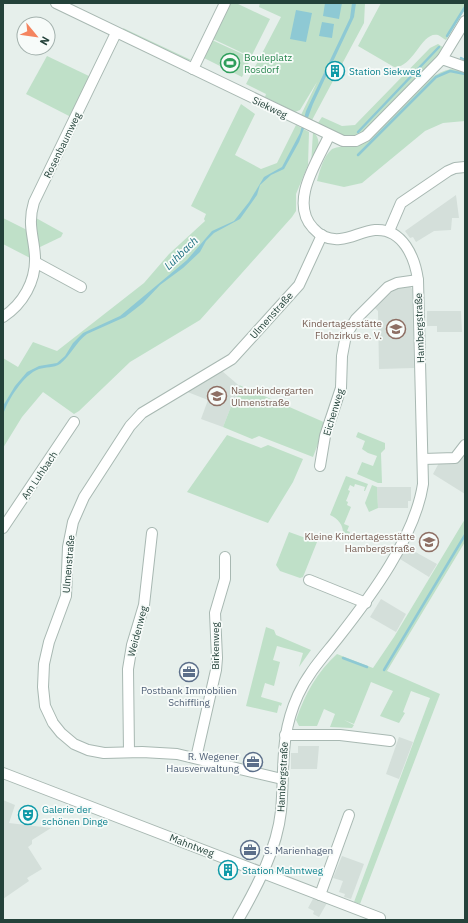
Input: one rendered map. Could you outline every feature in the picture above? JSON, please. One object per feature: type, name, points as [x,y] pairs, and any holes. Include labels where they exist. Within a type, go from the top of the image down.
[{"type":"street","name":"Siekweg","points":[[56,3],[329,136],[347,142],[363,138],[380,123],[442,59],[465,21]]},
{"type":"street","points":[[193,69],[225,3]]},
{"type":"street","name":"Rosenbaumweg","points":[[3,316],[19,304],[27,292],[32,280],[35,262],[30,224],[34,202],[116,33]]},
{"type":"street","points":[[442,59],[465,67]]},
{"type":"street","points":[[329,136],[306,188],[303,200],[306,220],[314,230],[322,235],[340,239],[375,230],[389,232],[397,209],[407,198],[448,171],[455,168],[465,167]]},
{"type":"street","name":"Hambergstraße","points":[[238,920],[262,872],[279,822],[285,735],[292,707],[308,676],[366,603],[405,538],[417,513],[423,484],[418,280],[414,260],[408,249],[400,238],[389,232]]},
{"type":"street","name":"Ulmenstraße","points":[[282,779],[196,758],[162,752],[99,753],[88,750],[74,744],[57,729],[45,706],[42,688],[44,664],[49,642],[66,596],[68,547],[73,522],[84,497],[136,419],[159,402],[227,364],[232,359],[298,284],[322,235]]},
{"type":"street","points":[[35,262],[81,287]]},
{"type":"street","name":"Eichenweg","points":[[320,466],[325,436],[341,388],[342,356],[346,334],[356,319],[388,287],[396,283],[418,280]]},
{"type":"street","name":"Am Luhbach","points":[[3,528],[74,422]]},
{"type":"street","points":[[423,459],[455,458],[465,444]]},
{"type":"street","name":"Weidenweg","points":[[129,752],[128,669],[132,645],[144,605],[152,533]]},
{"type":"street","name":"Birkenweg","points":[[196,758],[218,658],[216,613],[225,579],[225,556]]},
{"type":"street","points":[[309,580],[366,603]]},
{"type":"street","points":[[285,735],[340,735],[390,741]]},
{"type":"street","name":"Mahntweg","points":[[3,773],[380,918]]},
{"type":"street","points":[[320,895],[349,815]]},
{"type":"shaded area","points":[[456,195],[459,218],[452,218],[451,230],[434,231],[416,242],[413,237],[410,238],[405,231]]},
{"type":"shaded area","name":"Kindertagesstätte Flohzirkus e. V.","points":[[409,285],[412,289],[414,368],[379,369],[378,311],[373,306],[391,289]]},
{"type":"shaded area","points":[[427,311],[461,311],[462,332],[437,332],[437,326],[427,326]]},
{"type":"shaded area","name":"Naturkindergarten Ulmenstraße","points":[[222,371],[243,389],[230,409],[223,427],[201,419],[208,400],[185,391]]},
{"type":"shaded area","points":[[465,452],[465,494],[433,474],[439,463],[458,463]]},
{"type":"shaded area","points":[[377,487],[411,487],[411,501],[408,501],[408,508],[378,508]]},
{"type":"shaded area","points":[[408,545],[411,547],[410,549],[437,564],[429,577],[400,559]]},
{"type":"shaded area","points":[[381,599],[406,614],[396,632],[370,617]]},
{"type":"shaded area","points":[[399,737],[413,742],[399,779],[386,774]]},
{"type":"shaded area","points":[[298,746],[319,746],[317,769],[291,769],[291,753],[298,753]]},
{"type":"shaded area","points":[[3,800],[15,805],[9,823],[51,828],[32,840],[32,844],[28,847],[42,869],[27,878],[29,881],[3,899]]},
{"type":"shaded area","points":[[342,856],[364,864],[351,899],[344,897],[345,894],[339,892],[343,881],[333,878]]},
{"type":"shaded area","points":[[314,897],[327,903],[319,917],[313,914],[314,911],[308,908]]},
{"type":"green space","points":[[230,3],[236,3],[270,19],[251,57],[213,39]]},
{"type":"green space","points":[[260,3],[365,3],[364,23],[311,122],[300,117],[317,82],[300,110],[295,112],[265,97],[266,94],[246,84],[281,17],[259,7]]},
{"type":"green space","points":[[381,3],[465,3],[465,9],[446,40],[438,35],[432,35],[427,38],[407,62],[401,66],[394,67],[358,46]]},
{"type":"green space","points":[[123,28],[191,60],[185,61],[124,30]]},
{"type":"green space","points":[[212,40],[251,58],[242,77],[204,58]]},
{"type":"green space","points":[[438,44],[444,48],[436,61],[365,133],[352,136],[341,136],[319,126],[318,123],[322,117],[342,126],[355,125],[430,48]]},
{"type":"green space","points":[[47,56],[91,77],[71,117],[26,94]]},
{"type":"green space","points":[[451,69],[465,71],[465,121],[443,123],[425,131],[362,183],[344,187],[317,181],[324,160],[332,149],[363,143],[376,132],[418,89],[440,73]]},
{"type":"green space","points":[[241,104],[255,114],[235,155],[261,169],[277,163],[296,125],[309,132],[308,165],[296,194],[296,211],[292,217],[200,320],[130,362],[79,411],[74,414],[43,392],[22,417],[3,448],[3,358],[18,367],[33,342],[57,351],[144,283],[169,254],[205,221],[204,219],[206,214],[191,206]]},
{"type":"green space","points":[[313,132],[319,144],[317,153],[311,165]]},
{"type":"green space","points":[[3,218],[27,230],[32,259],[3,244]]},
{"type":"green space","points":[[36,218],[63,233],[61,237],[38,248],[35,226]]},
{"type":"green space","points":[[239,385],[326,423],[313,457],[259,436],[252,439],[223,427],[230,409],[242,389]]},
{"type":"green space","points":[[358,432],[385,443],[385,449],[381,453],[382,483],[378,483],[357,474],[362,462],[373,466],[377,456],[362,449],[365,441],[356,437]]},
{"type":"green space","points":[[227,435],[261,448],[268,445],[303,459],[293,482],[268,523],[187,492]]},
{"type":"green space","points":[[346,476],[368,484],[365,491],[365,487],[355,484],[354,487],[350,485],[348,490],[350,491],[346,501],[348,502],[347,505],[351,507],[344,524],[349,526],[347,531],[350,532],[347,538],[343,536],[343,529],[340,523],[330,515]]},
{"type":"green space","points":[[372,485],[377,487],[378,508],[369,512],[365,503]]},
{"type":"green space","points":[[465,519],[465,542],[387,671],[440,694],[360,904],[354,902],[430,698],[411,691],[403,712],[405,713],[399,723],[380,716],[393,691],[371,682],[354,724],[344,720],[354,725],[352,728],[330,727],[335,714],[324,709],[317,726],[299,726],[296,720],[303,701],[312,684],[323,668],[337,654],[373,668],[394,637]]},
{"type":"green space","points":[[289,532],[317,542],[303,577],[300,578],[280,571],[276,565]]},
{"type":"green space","points":[[266,627],[274,630],[276,635],[311,650],[299,667],[303,653],[277,646],[273,660],[280,662],[274,686],[265,683],[261,697],[282,703],[281,706],[279,705],[277,713],[246,706]]},
{"type":"water","points":[[325,3],[342,3],[339,19],[323,16]]},
{"type":"water","points":[[352,3],[356,3],[354,17],[313,104],[299,142],[284,169],[271,175],[260,185],[257,195],[240,219],[214,233],[206,241],[200,252],[183,268],[160,285],[143,303],[125,317],[87,334],[60,364],[39,369],[28,376],[12,396],[3,415],[3,406],[15,386],[27,372],[39,366],[57,363],[65,356],[73,343],[83,333],[120,316],[187,260],[212,231],[234,221],[249,202],[264,177],[282,167],[300,133],[306,111],[350,18]]},
{"type":"water","points":[[296,10],[312,13],[306,42],[290,39]]},
{"type":"water","points":[[322,22],[334,24],[332,38],[319,36]]},
{"type":"waterway","points":[[447,36],[465,7]]},
{"type":"waterway","points":[[358,132],[439,47]]},
{"type":"waterway","points":[[461,58],[465,60]]},
{"type":"waterway","points":[[358,155],[436,77],[450,71],[465,74]]},
{"type":"waterway","points":[[384,670],[465,535]]},
{"type":"waterway","points":[[343,658],[367,667]]},
{"type":"place","name":"Bouleplatz Rosdorf","points":[[230,63]]},
{"type":"place","name":"Station Siekweg","points":[[335,71]]},
{"type":"place","name":"Kindertagesstätte Flohzirkus e. V.","points":[[396,329]]},
{"type":"place","name":"Naturkindergarten Ulmenstraße","points":[[217,396]]},
{"type":"place","name":"Kleine Kindertagesstätte Hambergstraße","points":[[429,542]]},
{"type":"place","name":"Postbank Immobilien Schiffling","points":[[189,672]]},
{"type":"place","name":"R. Wegener Hausverwaltung","points":[[253,762]]},
{"type":"place","name":"Galerie der schönen Dinge","points":[[28,815]]},
{"type":"place","name":"S. Marienhagen","points":[[250,850]]},
{"type":"place","name":"Station Mahntweg","points":[[228,870]]},
{"type":"water label","name":"Luhbach","points":[[181,253]]}]
